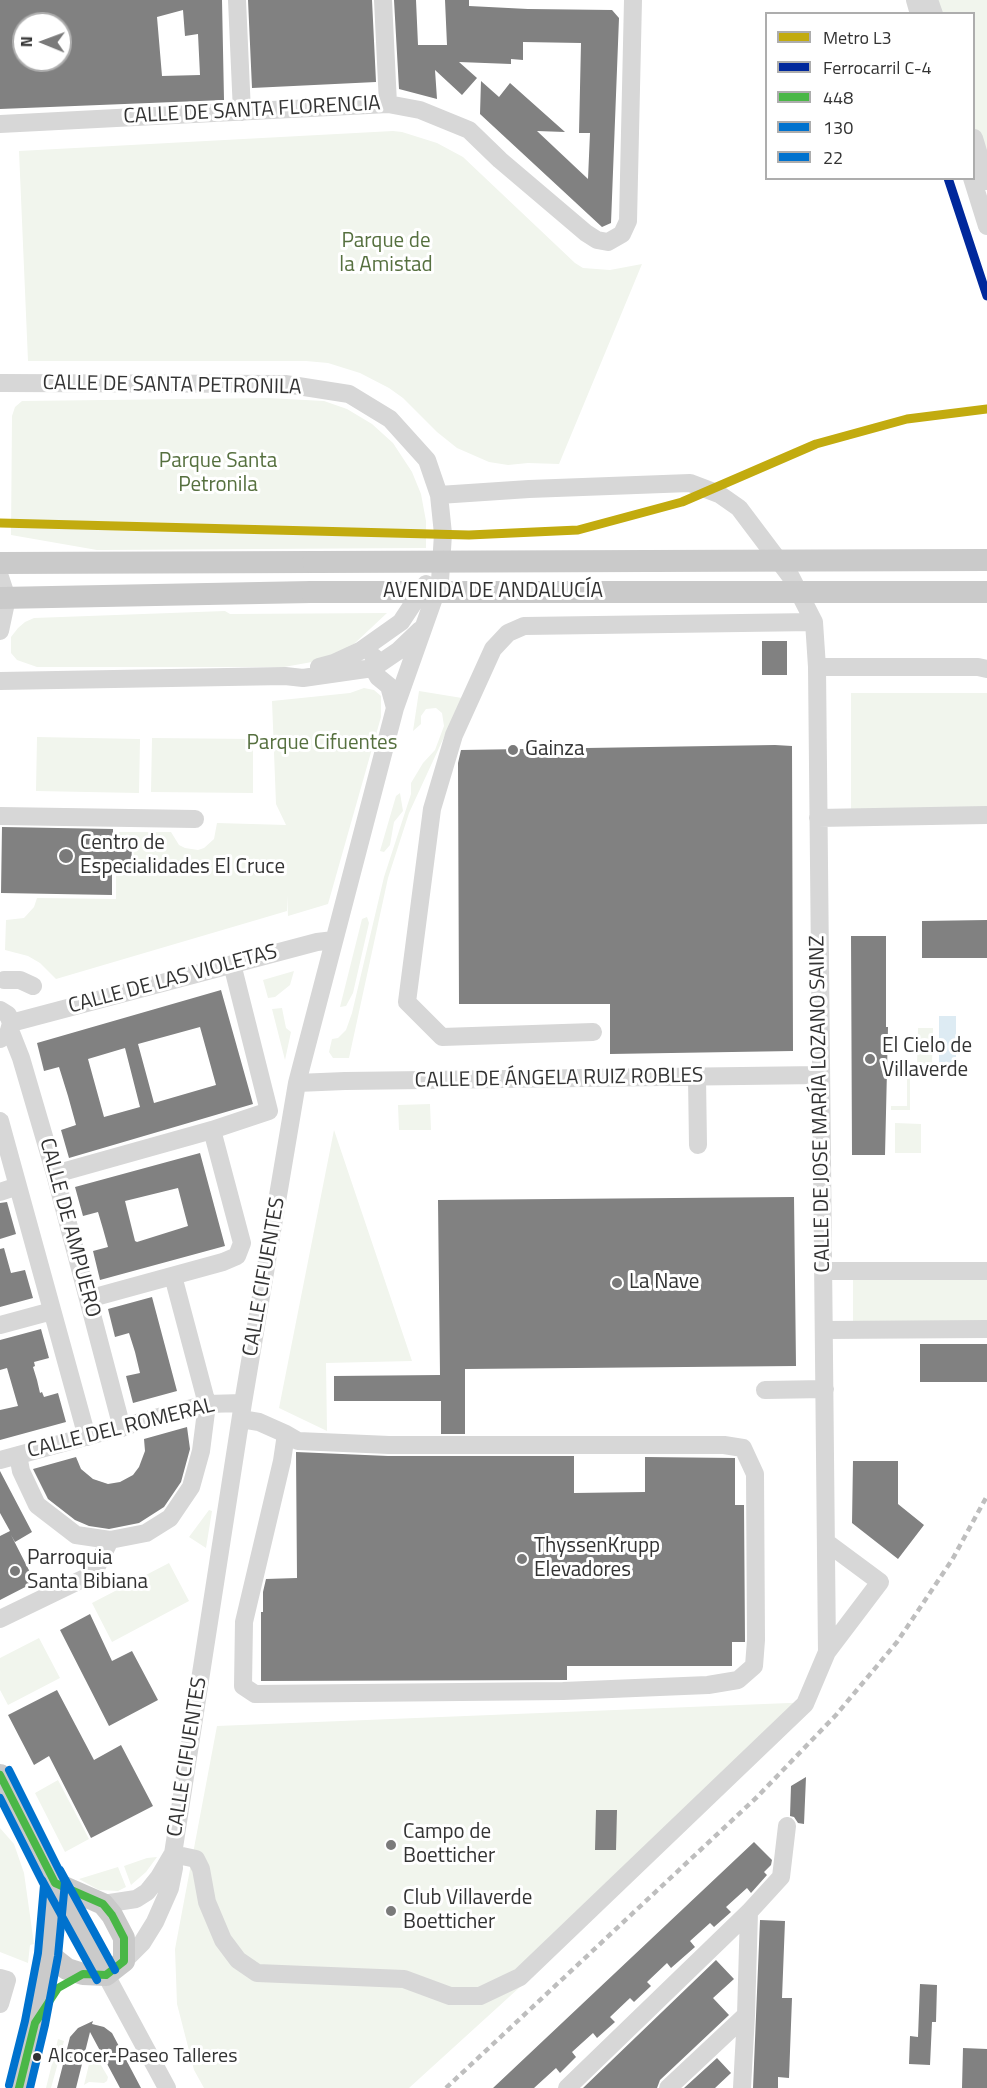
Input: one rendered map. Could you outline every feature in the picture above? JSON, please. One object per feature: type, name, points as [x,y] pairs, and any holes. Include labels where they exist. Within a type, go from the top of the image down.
[{"type":"main road","name":"AVENIDA DE ANDALUCÍA","points":[[0,563],[987,560]]},
{"type":"main road","name":"AVENIDA DE ANDALUCÍA","points":[[2,591],[987,592]]},
{"type":"main road","points":[[0,1775],[6,1797],[106,1975]]},
{"type":"main road","points":[[48,1954],[67,1968],[82,1974],[106,1975],[124,1961],[124,1938],[112,1915],[103,1904],[55,1883]]},
{"type":"main road","points":[[19,2088],[35,2023],[48,1954],[55,1883]]},
{"type":"main road","points":[[35,2023],[58,1988],[82,1974]]},
{"type":"street","points":[[237,0],[242,112]]},
{"type":"street","points":[[383,0],[388,104]]},
{"type":"street","name":"CALLE DE SANTA FLORENCIA","points":[[0,124],[388,104],[420,110],[469,130],[500,160],[597,240],[608,242],[625,230],[628,221],[633,0]]},
{"type":"street","points":[[975,141],[987,181]]},
{"type":"street","points":[[973,180],[987,226]]},
{"type":"street","name":"CALLE DE SANTA PETRONILA","points":[[0,383],[285,384],[349,394],[390,419],[428,460],[439,495]]},
{"type":"street","points":[[393,649],[420,608],[443,534],[439,495],[529,489],[690,483],[718,494],[739,508],[791,577],[814,621],[524,626],[508,633],[493,649],[454,735],[432,808],[407,1002],[442,1037],[593,1032]]},
{"type":"street","name":"CALLE CIFUENTES","points":[[124,1961],[142,1942],[155,1922],[170,1888],[174,1868],[173,1854],[242,1411],[297,1083],[395,708],[440,581],[443,534]]},
{"type":"street","points":[[285,676],[334,663],[367,646],[401,622],[429,580]]},
{"type":"street","points":[[0,631],[2,591]]},
{"type":"street","name":"CALLE DE JOSE MARÍA LOZANO SAINZ","points":[[814,621],[817,667],[827,1652]]},
{"type":"street","points":[[0,681],[285,676],[303,678],[373,668],[423,626]]},
{"type":"street","points":[[367,646],[381,644],[393,649],[409,667]]},
{"type":"street","points":[[817,667],[978,667],[987,669]]},
{"type":"street","points":[[373,668],[378,677],[389,686],[395,708]]},
{"type":"street","points":[[818,818],[987,815]]},
{"type":"street","points":[[0,816],[195,819]]},
{"type":"street","name":"CALLE DE LAS VIOLETAS","points":[[5,1026],[232,964],[317,942],[334,940]]},
{"type":"street","points":[[55,1174],[212,1130],[269,1111],[232,964]]},
{"type":"street","points":[[4,980],[20,980],[33,986]]},
{"type":"street","name":"CALLE DE AMPUERO","points":[[5,1026],[21,1058],[55,1174],[122,1428]]},
{"type":"street","name":"CALLE DE ÁNGELA RUIZ ROBLES","points":[[297,1083],[821,1076]]},
{"type":"street","points":[[697,1077],[698,1145]]},
{"type":"street","name":"CALLE DE AMPUERO","points":[[0,1121],[87,1437]]},
{"type":"street","points":[[88,1299],[223,1262],[237,1256],[242,1243],[212,1130]]},
{"type":"street","points":[[0,1192],[18,1186]]},
{"type":"street","points":[[823,1271],[987,1271]]},
{"type":"street","points":[[18,1455],[21,1471],[37,1505],[76,1535],[110,1540],[146,1533],[170,1518],[191,1487],[201,1451],[207,1404],[173,1276]]},
{"type":"street","points":[[0,1325],[52,1311]]},
{"type":"street","points":[[824,1330],[987,1329]]},
{"type":"street","points":[[765,1390],[825,1389]]},
{"type":"street","name":"CALLE DEL ROMERAL","points":[[0,1460],[207,1404],[242,1411],[267,1425],[286,1434],[298,1441],[389,1445],[724,1445],[743,1448],[755,1474],[756,1640],[754,1666],[738,1680],[708,1685],[563,1692],[255,1694],[243,1686],[244,1622],[282,1461],[286,1434]]},
{"type":"street","points":[[0,1619],[93,1574],[110,1540]]},
{"type":"street","points":[[173,1854],[196,1859],[201,1869],[207,1902],[223,1940],[237,1960],[257,1973],[404,1979],[450,1996],[480,1996],[520,1977],[805,1704],[827,1652],[880,1582],[826,1542]]},
{"type":"street","points":[[567,2088],[749,1912],[781,1877],[787,1826]]},
{"type":"street","name":"CALLE CIFUENTES","points":[[103,1904],[136,1899],[147,1892],[173,1854]]},
{"type":"street","points":[[742,2088],[749,1912]]},
{"type":"street","points":[[106,1975],[166,2088]]},
{"type":"street","points":[[0,1978],[7,1980],[0,2004]]},
{"type":"street","points":[[668,2088],[746,2015]]},
{"type":"green space","points":[[934,0],[987,0],[987,173],[975,132],[975,12],[938,12]]},
{"type":"green space","name":"Parque de la Amistad","points":[[393,131],[437,143],[463,157],[583,268],[610,270],[642,264],[559,464],[508,465],[489,462],[457,448],[389,388],[360,373],[328,363],[306,361],[28,361],[19,151]]},
{"type":"green space","name":"Parque Santa Petronila","points":[[268,398],[324,401],[347,409],[372,424],[393,443],[412,472],[421,494],[426,521],[426,548],[97,550],[11,535],[12,416],[15,407],[22,401]]},
{"type":"green space","points":[[225,611],[230,614],[387,613],[354,644],[332,656],[284,667],[37,667],[17,660],[11,653],[11,637],[25,622],[34,618]]},
{"type":"green space","name":"Parque Cifuentes","points":[[364,688],[374,690],[381,696],[381,717],[328,904],[288,916],[287,895],[287,911],[56,979],[40,963],[28,956],[5,950],[6,920],[24,918],[34,907],[37,898],[116,899],[116,875],[133,875],[134,843],[117,842],[117,832],[171,832],[179,845],[198,850],[214,839],[217,823],[286,825],[276,804],[272,701],[350,693]]},
{"type":"green space","points":[[419,691],[462,698],[409,813],[388,878],[349,1058],[333,1058],[329,1052],[332,1039],[338,1038],[346,1030],[352,1013],[384,877],[411,794],[411,783],[423,763],[435,750],[444,726],[442,713],[436,708],[426,709],[421,716],[421,724],[413,731]]},
{"type":"green space","points":[[851,693],[987,693],[987,812],[851,813]]},
{"type":"green space","points":[[37,737],[140,739],[139,793],[36,791]]},
{"type":"green space","points":[[152,738],[253,739],[253,793],[151,792]]},
{"type":"green space","points":[[400,793],[403,811],[394,822],[390,845],[384,852],[380,851],[396,796]]},
{"type":"green space","points":[[367,917],[369,923],[353,993],[346,1006],[340,1007],[362,919]]},
{"type":"green space","points":[[294,971],[290,985],[275,997],[268,998],[263,980]]},
{"type":"green space","points":[[282,1008],[286,1028],[291,1032],[285,1060],[272,1009]]},
{"type":"green space","points":[[918,1028],[933,1028],[932,1066],[917,1065]]},
{"type":"green space","points":[[894,1072],[910,1073],[910,1110],[891,1110],[891,1106],[907,1106],[907,1077],[893,1077]]},
{"type":"green space","points":[[430,1104],[431,1130],[399,1130],[398,1105]]},
{"type":"green space","points":[[895,1123],[921,1124],[921,1153],[895,1153]]},
{"type":"green space","points":[[334,1130],[412,1361],[326,1363],[327,1431],[279,1408]]},
{"type":"green space","points":[[987,1275],[987,1325],[853,1327],[853,1276]]},
{"type":"green space","points":[[209,1510],[212,1511],[206,1548],[189,1537]]},
{"type":"green space","points":[[169,1563],[189,1601],[112,1642],[92,1603]]},
{"type":"green space","points":[[39,1638],[60,1678],[8,1705],[0,1690],[0,1658]]},
{"type":"green space","name":"Club Villaverde Boetticher","points":[[814,1702],[531,1977],[409,2088],[204,2088],[194,2070],[177,2004],[175,1949],[217,1726]]},
{"type":"green space","points":[[58,1780],[89,1839],[65,1852],[35,1793]]},
{"type":"green space","points":[[0,1828],[14,1844],[24,1873],[34,1944],[30,1945],[28,1963],[0,1952]]},
{"type":"green space","points":[[157,1857],[146,1872],[131,1885],[124,1866]]},
{"type":"green space","points":[[118,1867],[126,1887],[118,1891],[99,1890],[79,1879]]},
{"type":"green space","points":[[58,2039],[64,2041],[51,2088],[46,2088]]},
{"type":"green space","points":[[90,2060],[98,2060],[108,2077],[107,2081],[104,2083],[89,2082],[84,2085]]},
{"type":"shaded area","points":[[939,1016],[956,1016],[956,1065],[939,1065]]},
{"type":"building","points":[[0,0],[222,0],[224,100],[0,109]],"holes":[[[183,10],[185,36],[198,34],[200,75],[162,76],[157,17]]]},
{"type":"building","points":[[248,0],[372,0],[376,82],[252,88]]},
{"type":"building","points":[[394,0],[416,0],[418,45],[447,45],[445,0],[469,0],[469,6],[612,10],[619,18],[611,223],[602,227],[480,114],[481,81],[499,97],[510,83],[565,132],[537,131],[588,179],[590,133],[579,133],[581,43],[523,42],[523,60],[511,59],[511,64],[459,62],[477,78],[462,95],[435,70],[437,99],[399,89]]},
{"type":"building","points":[[762,641],[787,641],[787,675],[762,675]]},
{"type":"building","points":[[792,746],[793,1051],[610,1054],[610,1004],[459,1004],[458,763],[461,750]]},
{"type":"building","name":"Centro de Especialidades El Cruce","points":[[2,827],[113,829],[113,845],[132,845],[131,872],[112,872],[112,895],[1,893]]},
{"type":"building","points":[[987,920],[987,958],[922,958],[922,921]]},
{"type":"building","points":[[851,936],[886,936],[886,1027],[888,1027],[885,1155],[852,1155]]},
{"type":"building","points":[[221,990],[253,1104],[69,1158],[61,1130],[76,1125],[68,1096],[59,1067],[44,1071],[37,1043]],"holes":[[[200,1027],[216,1085],[154,1103],[138,1044]],[[125,1048],[140,1107],[104,1117],[88,1059]]]},
{"type":"building","points":[[200,1153],[225,1246],[100,1280],[93,1251],[108,1247],[98,1212],[83,1216],[75,1187]],"holes":[[[178,1188],[188,1226],[137,1242],[125,1201]]]},
{"type":"building","name":"La Nave","points":[[794,1197],[796,1366],[465,1369],[465,1434],[441,1434],[441,1401],[334,1401],[334,1376],[440,1375],[438,1200]]},
{"type":"building","points":[[7,1202],[16,1234],[0,1239],[0,1203]]},
{"type":"building","points":[[4,1248],[11,1273],[25,1270],[33,1298],[0,1307],[0,1249]]},
{"type":"building","points":[[152,1297],[177,1391],[133,1403],[126,1376],[140,1373],[135,1352],[129,1333],[115,1337],[108,1309]]},
{"type":"building","points":[[41,1329],[49,1358],[34,1362],[33,1367],[40,1393],[42,1392],[44,1397],[58,1393],[66,1422],[0,1440],[0,1410],[18,1406],[7,1368],[0,1370],[0,1340]]},
{"type":"building","points":[[920,1344],[987,1344],[987,1382],[920,1382]]},
{"type":"building","points":[[187,1427],[190,1449],[181,1482],[164,1507],[139,1523],[109,1529],[89,1526],[75,1520],[48,1499],[33,1469],[76,1457],[81,1469],[93,1479],[108,1484],[120,1482],[133,1475],[139,1467],[145,1451],[144,1439]]},
{"type":"building","name":"ThyssenKrupp Elevadores","points":[[296,1452],[388,1456],[574,1456],[574,1493],[645,1492],[645,1457],[735,1458],[735,1505],[744,1505],[745,1642],[732,1642],[732,1666],[567,1666],[567,1680],[261,1681],[261,1612],[263,1612],[263,1592],[266,1579],[297,1578]]},
{"type":"building","points":[[853,1461],[898,1461],[898,1504],[924,1525],[898,1559],[852,1523]]},
{"type":"building","points":[[0,1471],[32,1532],[15,1542],[11,1535],[35,1582],[0,1600],[0,1536],[10,1531],[0,1513]]},
{"type":"building","points":[[90,1614],[112,1661],[132,1651],[158,1700],[109,1726],[60,1630]]},
{"type":"building","points":[[57,1690],[94,1760],[121,1745],[153,1806],[91,1838],[49,1756],[34,1765],[8,1715]]},
{"type":"building","points":[[806,1777],[804,1824],[798,1823],[794,1817],[790,1816],[791,1786]]},
{"type":"building","points":[[596,1810],[617,1810],[616,1850],[595,1850]]},
{"type":"building","points":[[754,1842],[772,1860],[771,1865],[764,1872],[767,1875],[751,1893],[747,1888],[726,1907],[731,1912],[714,1927],[710,1923],[690,1941],[695,1947],[671,1968],[667,1963],[647,1982],[651,1986],[634,2002],[630,1998],[610,2017],[615,2022],[597,2038],[593,2033],[572,2052],[576,2057],[560,2073],[556,2068],[534,2088],[493,2088]]},
{"type":"building","points":[[760,1920],[785,1921],[782,1998],[792,1998],[789,2078],[778,2077],[778,2088],[753,2088]]},
{"type":"building","points":[[716,1960],[734,1979],[713,1998],[729,2015],[660,2080],[657,2088],[583,2088]]},
{"type":"building","points":[[920,1984],[937,1985],[936,2022],[932,2022],[930,2065],[909,2064],[910,2036],[918,2037]]},
{"type":"building","points":[[93,2021],[92,2024],[104,2027],[112,2033],[141,2088],[120,2088],[90,2032],[76,2088],[57,2088],[70,2037],[78,2028]]},
{"type":"building","points":[[963,2048],[987,2049],[987,2088],[962,2088]]},
{"type":"building","points":[[717,2058],[731,2073],[715,2088],[684,2088]]},
{"type":"railway","points":[[446,2088],[757,1797],[836,1715],[897,1642],[952,1560],[987,1496]]},
{"type":"metro line","name":"L3","points":[[0,523],[469,535],[578,530],[682,502],[816,444],[907,419],[987,409]]},
{"type":"rail line","name":"C-4","points":[[949,180],[987,296]]},
{"type":"transit line","name":"22","points":[[9,1770],[65,1882],[58,1956],[30,2088]]},
{"type":"transit line","name":"448","points":[[0,1775],[55,1883],[103,1904],[112,1915],[124,1938],[124,1961],[106,1975],[83,1974],[58,1988],[35,2023],[19,2088]]},
{"type":"transit line","name":"130","points":[[0,1798],[44,1885],[38,1953],[25,2021],[9,2085]]},
{"type":"transit line","name":"22","points":[[60,1870],[115,1970]]},
{"type":"transit line","name":"130","points":[[42,1880],[97,1980]]},
{"type":"place","name":"Gainza","points":[[513,750]]},
{"type":"place","name":"Centro de Especialidades El Cruce","points":[[66,856]]},
{"type":"place","name":"El Cielo de Villaverde","points":[[870,1059]]},
{"type":"place","name":"La Nave","points":[[617,1283]]},
{"type":"place","name":"ThyssenKrupp Elevadores","points":[[522,1559]]},
{"type":"place","name":"Parroquia Santa Bibiana","points":[[15,1571]]},
{"type":"place","name":"Campo de Boetticher","points":[[391,1845]]},
{"type":"place","name":"Club Villaverde Boetticher","points":[[391,1911]]},
{"type":"place","name":"Alcocer-Paseo Talleres","points":[[37,2057]]}]
